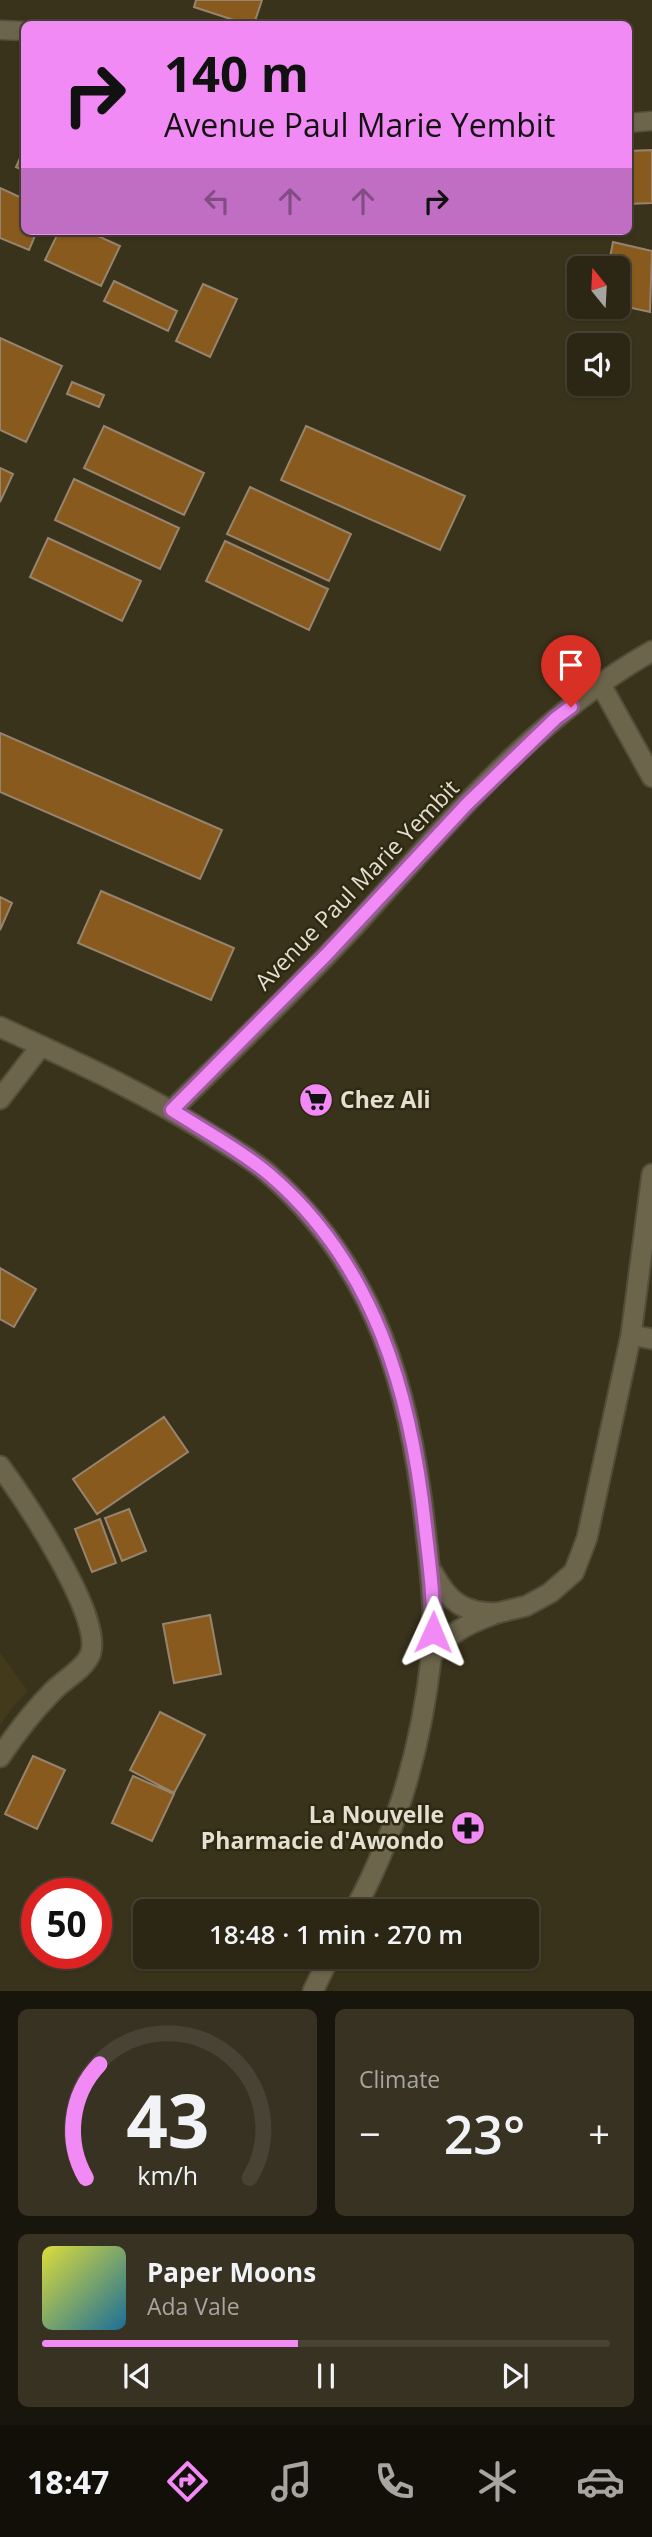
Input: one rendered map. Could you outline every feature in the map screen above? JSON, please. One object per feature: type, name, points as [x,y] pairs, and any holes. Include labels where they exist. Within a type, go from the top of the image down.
[{"type":"main road","name":"Avenue Paul Marie Yembit","points":[[172,1110],[352,928],[467,804],[556,718],[652,652]]},
{"type":"main road","points":[[601,685],[652,777]]},
{"type":"main road","points":[[0,1027],[172,1110],[269,1174],[298,1202],[324,1233],[364,1294],[383,1334],[409,1416],[420,1475],[434,1606],[432,1657],[419,1737],[400,1810],[361,1899]]},
{"type":"main road","points":[[0,1099],[41,1046]]},
{"type":"main road","points":[[432,1657],[441,1643],[455,1632],[497,1613],[526,1606],[551,1593],[574,1572],[587,1538],[631,1335],[652,1174]]},
{"type":"main road","points":[[631,1335],[652,1339]]},
{"type":"main road","points":[[0,1466],[30,1509],[65,1568],[82,1605],[93,1641],[90,1657],[37,1708],[17,1731],[0,1757]]},
{"type":"main road","points":[[431,1569],[441,1588],[458,1606],[478,1613],[497,1613]]},
{"type":"main road","points":[[313,1991],[324,1969]]},
{"type":"lane","points":[[0,30],[21,32]]},
{"type":"lane","points":[[632,123],[652,121]]},
{"type":"shaded area","points":[[0,1653],[28,1691],[0,1726]]},
{"type":"building","points":[[196,0],[262,0],[255,21],[237,21],[194,7]]},
{"type":"building","points":[[652,150],[652,203],[632,204],[632,151]]},
{"type":"building","points":[[21,156],[21,170],[16,167]]},
{"type":"building","points":[[0,188],[21,198],[21,235],[35,235],[29,250],[0,238]]},
{"type":"building","points":[[57,235],[96,235],[120,246],[101,286],[45,260]]},
{"type":"building","points":[[613,242],[652,251],[650,312],[630,308],[630,256],[610,256]]},
{"type":"building","points":[[114,281],[177,311],[168,331],[104,301]]},
{"type":"building","points":[[203,284],[237,299],[210,357],[176,341]]},
{"type":"building","points":[[0,338],[62,366],[26,442],[0,430]]},
{"type":"building","points":[[72,382],[104,395],[99,407],[67,394]]},
{"type":"building","points":[[104,426],[204,473],[184,515],[84,468]]},
{"type":"building","points":[[306,426],[465,496],[440,550],[281,480]]},
{"type":"building","points":[[0,468],[13,474],[0,502]]},
{"type":"building","points":[[74,479],[179,528],[160,569],[55,520]]},
{"type":"building","points":[[250,487],[351,534],[329,581],[227,534]]},
{"type":"building","points":[[48,538],[141,581],[122,621],[30,577]]},
{"type":"building","points":[[225,541],[328,589],[309,630],[206,581]]},
{"type":"building","points":[[0,733],[222,830],[200,879],[0,792]]},
{"type":"building","points":[[101,891],[234,948],[211,1000],[78,943]]},
{"type":"building","points":[[0,897],[12,903],[0,930]]},
{"type":"building","points":[[0,1268],[36,1289],[14,1327],[0,1319]]},
{"type":"building","points":[[164,1417],[188,1452],[97,1514],[73,1479]]},
{"type":"building","points":[[129,1509],[146,1551],[122,1561],[105,1518]]},
{"type":"building","points":[[100,1519],[116,1563],[92,1572],[75,1529]]},
{"type":"building","points":[[210,1615],[221,1674],[174,1683],[163,1624]]},
{"type":"building","points":[[160,1712],[205,1735],[174,1793],[130,1770]]},
{"type":"building","points":[[33,1756],[65,1770],[37,1829],[5,1814]]},
{"type":"building","points":[[133,1776],[174,1794],[152,1841],[112,1823]]},
{"type":"place","name":"Chez Ali","points":[[316,1100]]},
{"type":"place","name":"La Nouvelle Pharmacie d'Awondo","points":[[468,1828]]},
{"type":"route","points":[[433,1632],[431,1569],[420,1475],[409,1416],[383,1334],[364,1294],[324,1233],[298,1202],[269,1174],[172,1110],[361,919],[467,804],[556,718],[571,707]]}]
